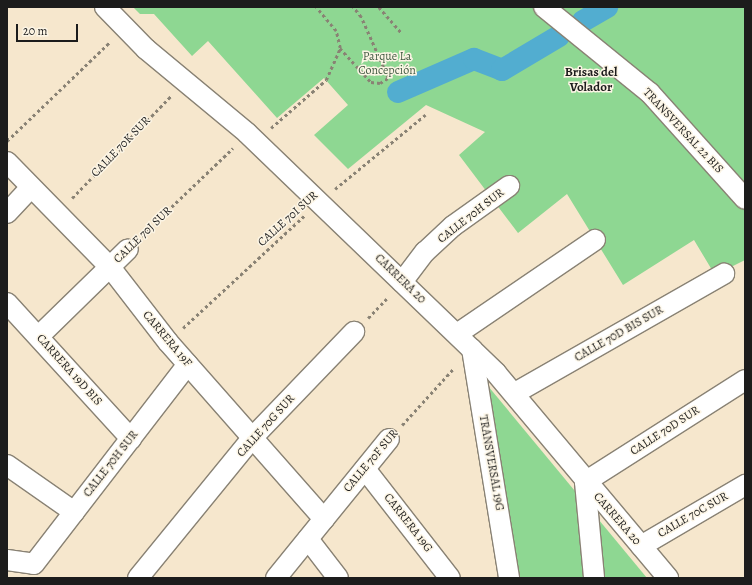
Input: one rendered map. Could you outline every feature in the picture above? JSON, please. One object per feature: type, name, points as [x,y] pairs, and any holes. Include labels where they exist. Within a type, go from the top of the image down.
[{"type":"street","name":"CARRERA 20","points":[[105,7],[125,28],[185,82],[252,137],[472,349],[515,393],[585,482],[668,578]]},
{"type":"street","name":"TRANSVERSAL 22 BIS","points":[[544,7],[650,93],[745,199]]},
{"type":"street","name":"CARRERA 19F","points":[[7,162],[30,188],[110,267],[168,342],[324,519]]},
{"type":"street","name":"CALLE 70H SUR","points":[[402,282],[425,252],[453,226],[509,186]]},
{"type":"street","points":[[7,213],[30,188]]},
{"type":"street","points":[[457,334],[595,240]]},
{"type":"street","name":"CALLE 70J SUR","points":[[39,336],[128,249]]},
{"type":"street","name":"CALLE 70D BIS SUR","points":[[515,393],[724,274]]},
{"type":"street","name":"CARRERA 19D BIS","points":[[7,303],[39,336],[130,439]]},
{"type":"street","name":"CALLE 70G SUR","points":[[138,578],[253,437],[354,332]]},
{"type":"street","name":"TRANSVERSAL 19G","points":[[472,349],[509,578]]},
{"type":"street","name":"CALLE 70H SUR","points":[[7,560],[34,564],[188,364]]},
{"type":"street","name":"CALLE 70D SUR","points":[[585,482],[745,380]]},
{"type":"street","name":"CALLE 70F SUR","points":[[276,578],[389,439]]},
{"type":"street","points":[[7,465],[74,512]]},
{"type":"street","name":"CARRERA 19G","points":[[365,469],[450,578]]},
{"type":"street","points":[[585,482],[594,578]]},
{"type":"street","name":"CALLE 70C SUR","points":[[641,546],[745,485]]},
{"type":"street","points":[[308,539],[338,578]]},
{"type":"path","points":[[316,7],[336,31],[340,48],[371,82],[380,83],[388,78],[361,17],[353,7]]},
{"type":"path","points":[[379,7],[402,33]]},
{"type":"path","points":[[7,142],[125,28]]},
{"type":"path","name":"CALLE 70J SUR","points":[[128,249],[252,137],[326,80],[340,48]]},
{"type":"path","name":"CALLE 70K SUR","points":[[57,213],[185,82]]},
{"type":"path","name":"CALLE 70I SUR","points":[[168,342],[320,202],[425,115]]},
{"type":"path","points":[[354,332],[402,282]]},
{"type":"path","name":"CALLE 70F SUR","points":[[389,439],[472,349]]},
{"type":"green space","name":"Parque La Concepción","points":[[133,7],[745,7],[745,260],[715,275],[694,240],[623,285],[567,194],[518,233],[459,155],[485,132],[426,105],[348,169],[314,135],[348,105],[324,78],[277,118],[208,41],[192,56],[154,14],[140,14]]},
{"type":"green space","points":[[483,380],[647,578],[518,578]]},
{"type":"waterway","points":[[583,21],[607,7]]},
{"type":"waterway","points":[[398,92],[474,59],[502,70],[559,36]]},
{"type":"district","name":"Brisas del Volador","points":[[591,80]]}]
